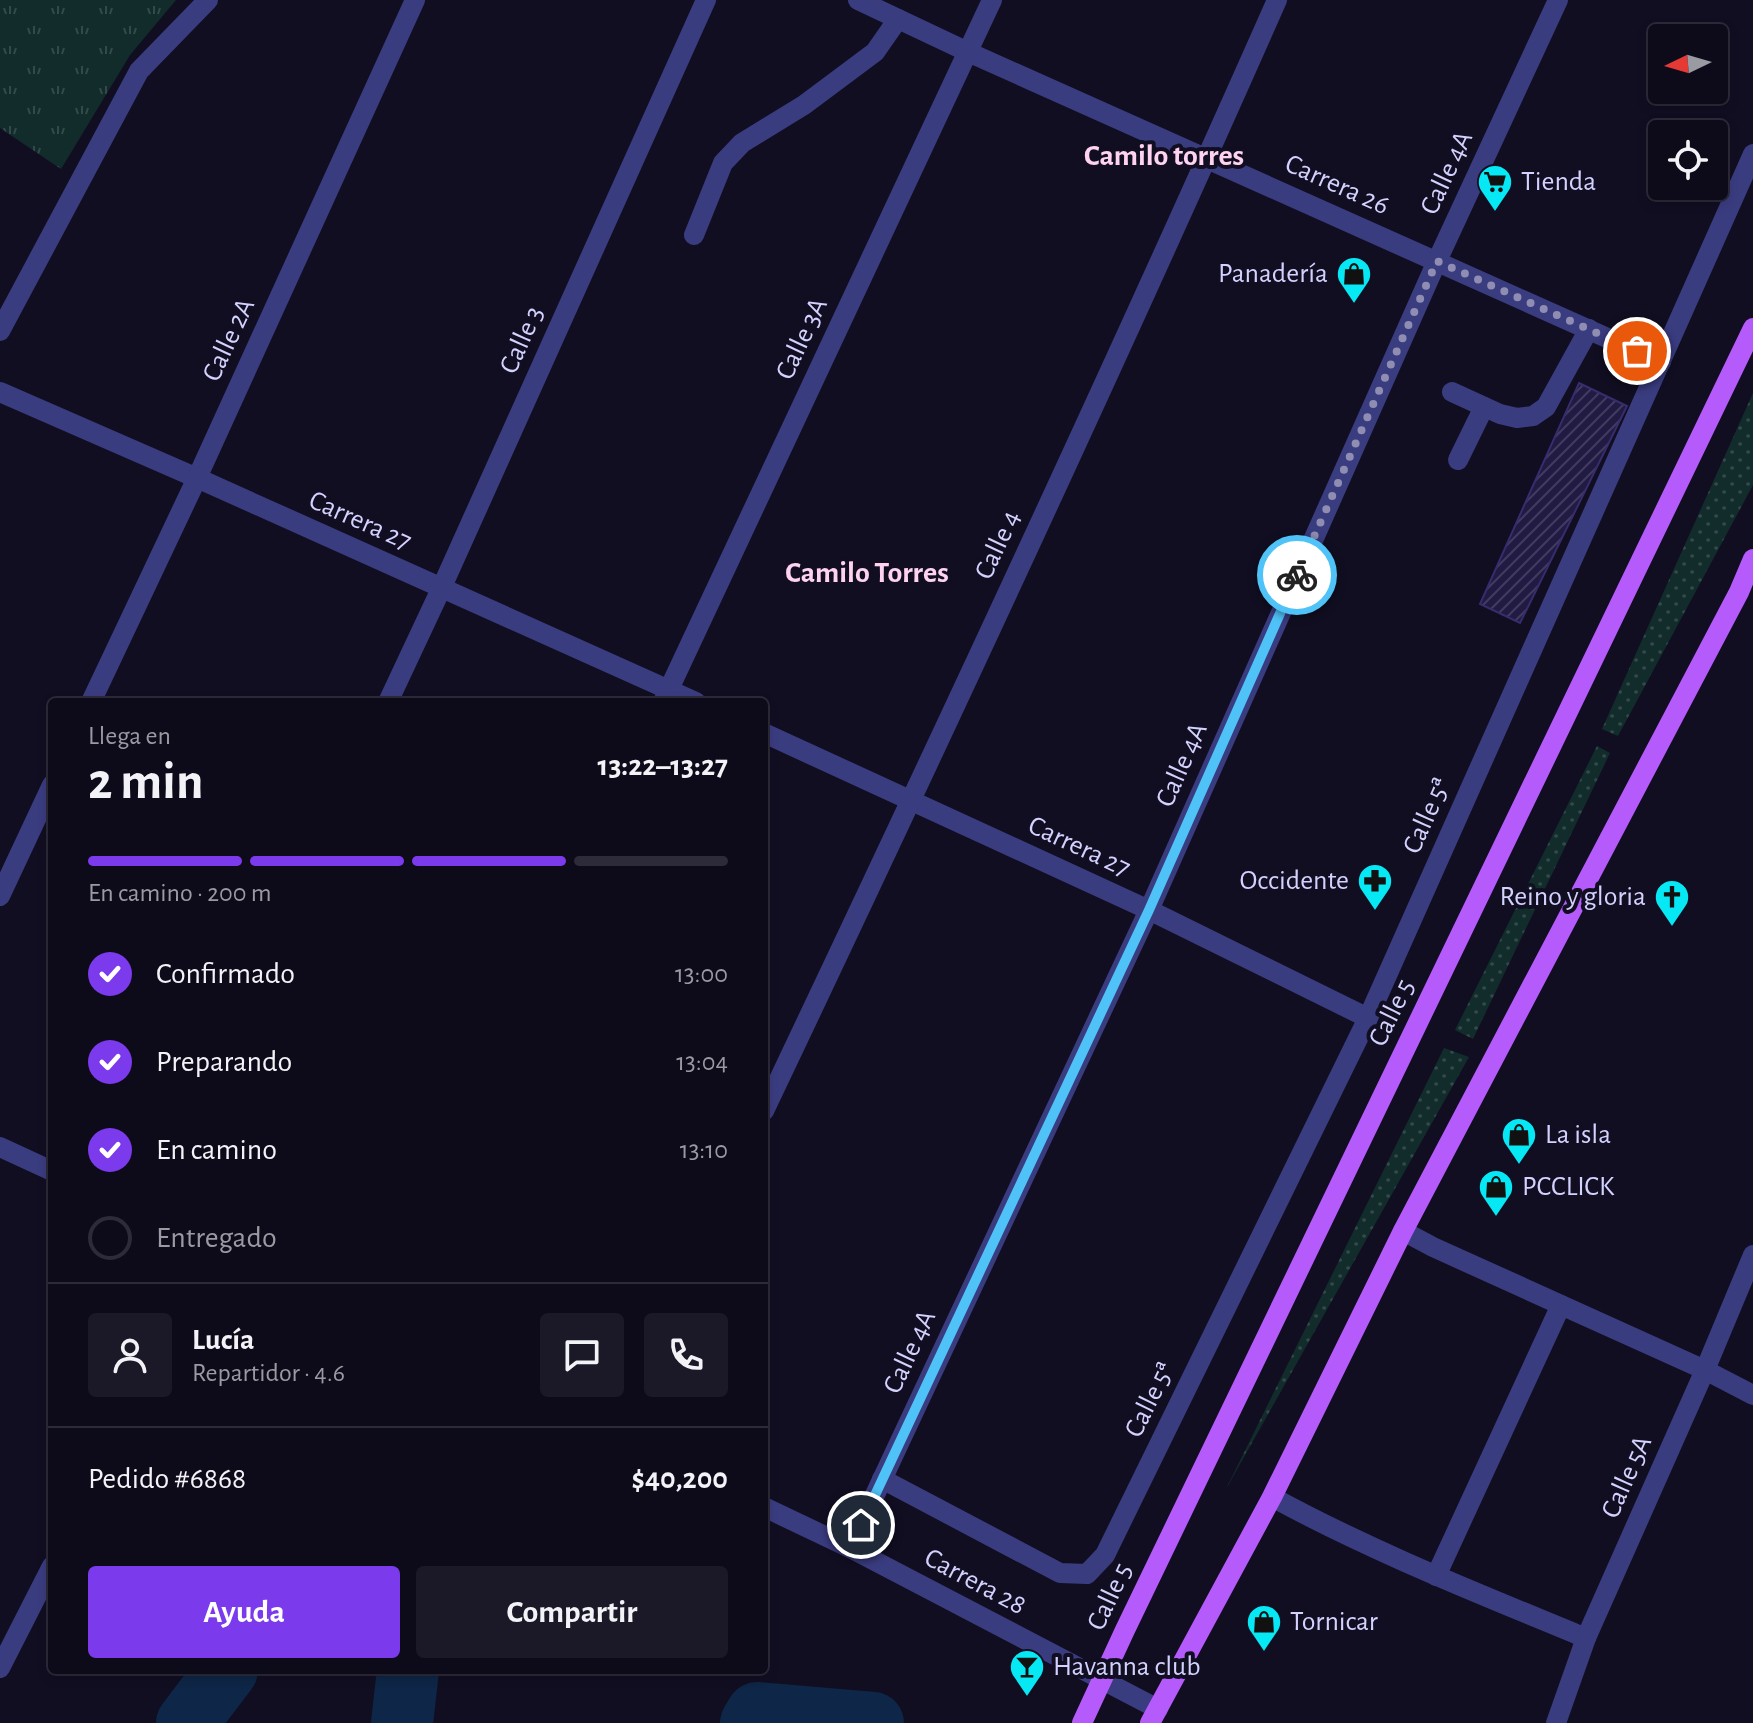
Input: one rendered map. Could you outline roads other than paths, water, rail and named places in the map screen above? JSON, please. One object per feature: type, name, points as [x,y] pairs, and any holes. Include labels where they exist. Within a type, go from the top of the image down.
[{"type":"main road","name":"Calle 5","points":[[1082,1723],[1752,340]]},
{"type":"main road","points":[[1154,1716],[1272,1497],[1403,1231],[1746,596],[1753,559]]},
{"type":"street","points":[[0,331],[139,71],[208,0]]},
{"type":"street","name":"Calle 2A","points":[[93,698],[415,0]]},
{"type":"street","name":"Calle 3","points":[[390,698],[706,0]]},
{"type":"street","name":"Carrera 26","points":[[858,0],[1661,362]]},
{"type":"street","name":"Calle 3A","points":[[666,696],[992,0]]},
{"type":"street","name":"Calle 4","points":[[768,1103],[912,801],[1208,158],[1277,0]]},
{"type":"street","name":"Calle 4A","points":[[850,1548],[1149,910],[1437,261],[1558,0]]},
{"type":"street","points":[[694,235],[723,163],[742,143],[804,105],[875,52],[898,19]]},
{"type":"street","name":"Calle 5ª","points":[[882,1479],[1060,1573],[1087,1574],[1105,1555],[1368,1018],[1753,154]]},
{"type":"street","points":[[1452,392],[1500,414],[1517,418],[1533,416],[1546,407],[1589,329]]},
{"type":"street","name":"Carrera 27","points":[[0,392],[441,589],[666,696]]},
{"type":"street","points":[[1458,460],[1484,407]]},
{"type":"street","name":"Carrera 27","points":[[768,735],[1149,910],[1368,1018]]},
{"type":"street","points":[[0,896],[48,794]]},
{"type":"street","points":[[0,1147],[48,1169]]},
{"type":"street","points":[[1403,1231],[1753,1395]]},
{"type":"street","name":"Calle 5A","points":[[1556,1723],[1586,1638],[1753,1255]]},
{"type":"street","points":[[1436,1576],[1561,1305]]},
{"type":"street","points":[[1272,1497],[1436,1576],[1586,1638]]},
{"type":"street","name":"Carrera 28","points":[[768,1509],[850,1548],[1102,1680],[1154,1716]]},
{"type":"street","points":[[0,1668],[48,1574]]},
{"type":"waterway","points":[[187,1723],[224,1674]]},
{"type":"waterway","points":[[402,1723],[408,1674]]},
{"type":"waterway","points":[[751,1723],[757,1713],[873,1723]]},
{"type":"place","name":"Tienda","points":[[1495,213]]},
{"type":"place","name":"Panadería","points":[[1354,305]]},
{"type":"place","name":"Occidente","points":[[1375,912]]},
{"type":"place","name":"Reino y gloria","points":[[1672,928]]},
{"type":"place","name":"La isla","points":[[1519,1166]]},
{"type":"place","name":"PCCLICK","points":[[1496,1218]]},
{"type":"place","name":"Tornicar","points":[[1264,1653]]},
{"type":"place","name":"Havanna club","points":[[1027,1698]]},
{"type":"district","name":"Camilo torres","points":[[1164,156]]},
{"type":"district","name":"Camilo Torres","points":[[867,573]]}]
